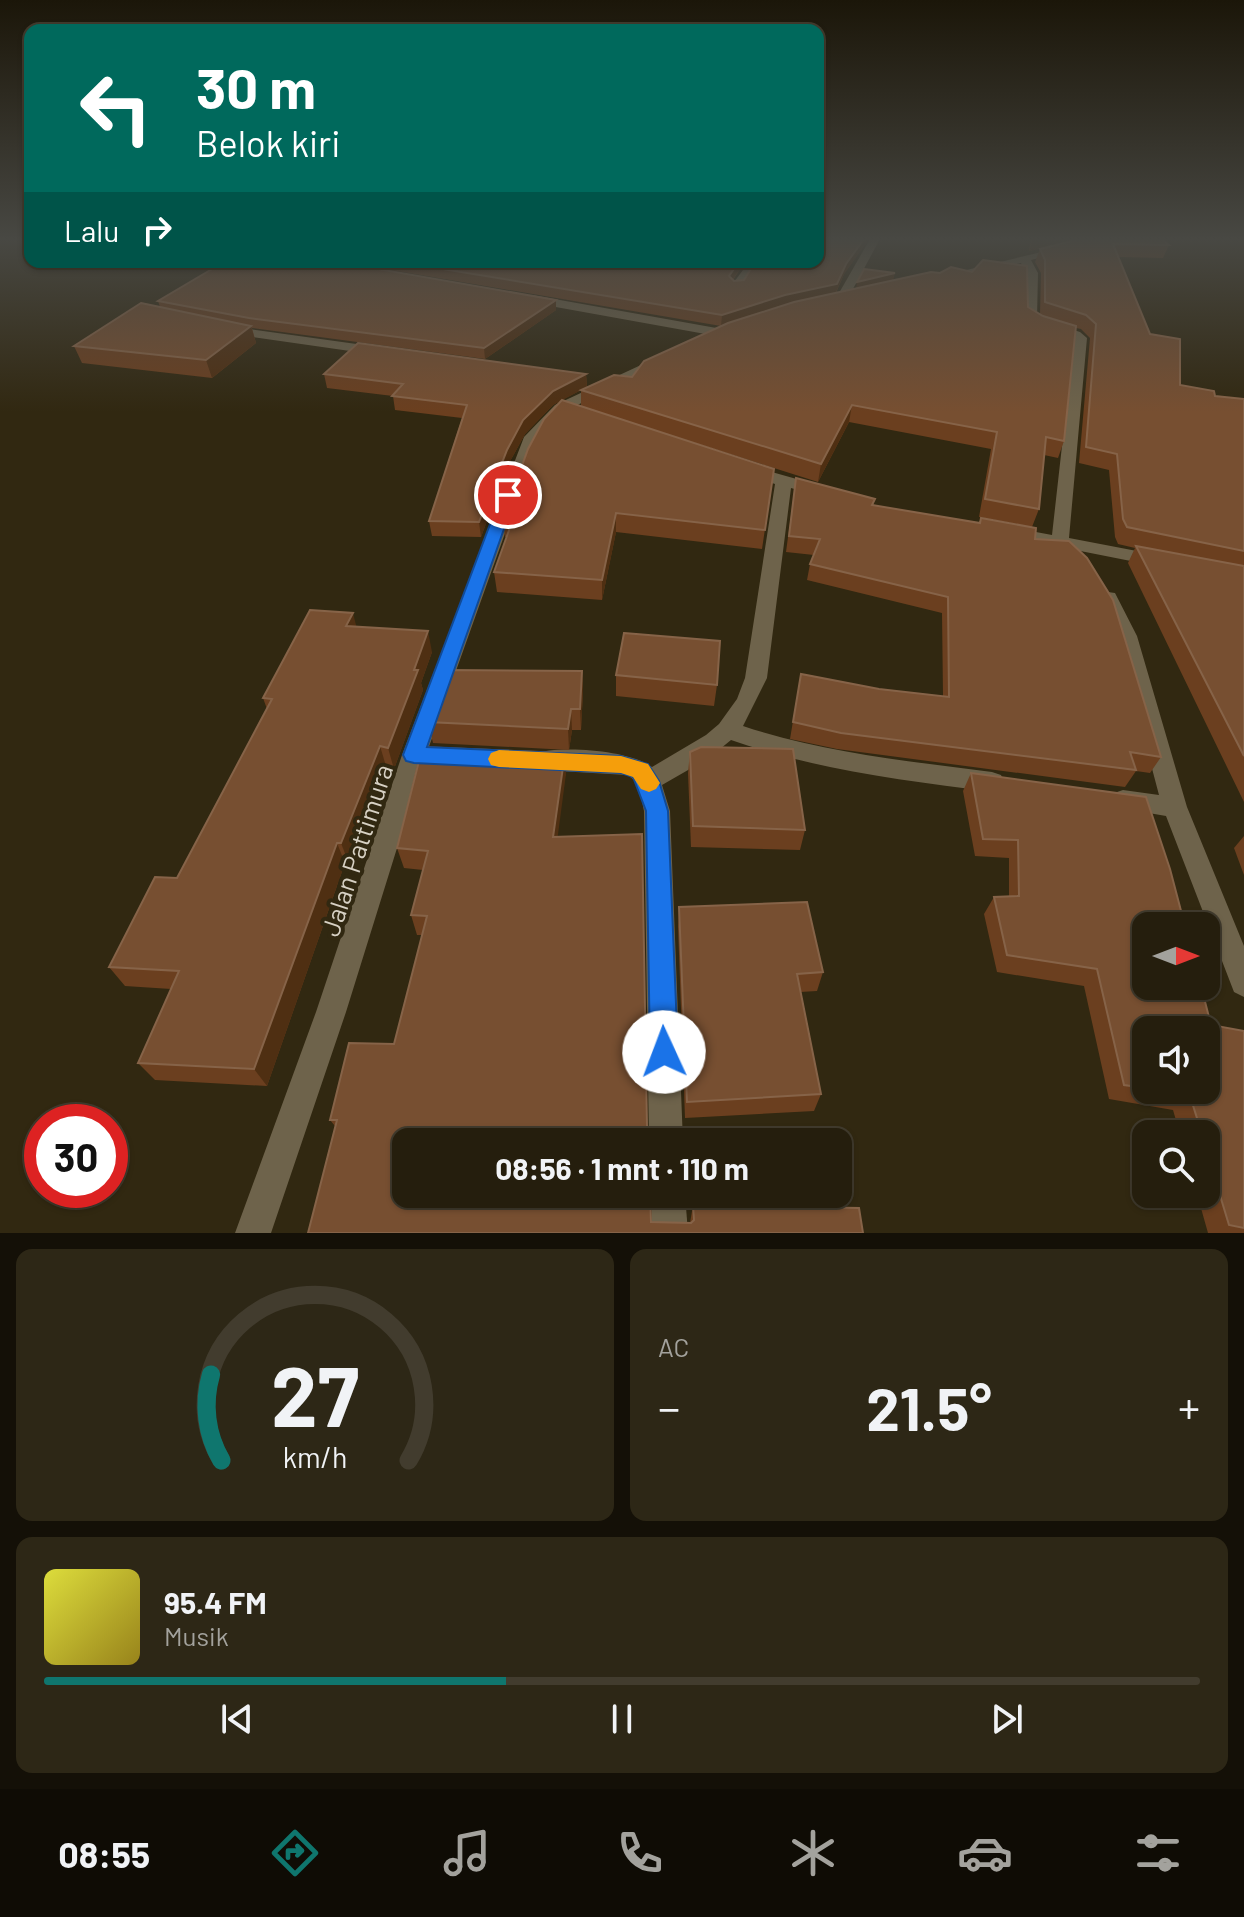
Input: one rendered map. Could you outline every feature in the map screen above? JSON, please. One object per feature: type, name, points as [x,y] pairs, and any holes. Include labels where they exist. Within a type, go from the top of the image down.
[{"type":"street","points":[[814,305],[856,297]]},
{"type":"street","points":[[1031,297],[1031,320],[1042,327],[1068,331],[1081,338],[1060,541]]},
{"type":"street","points":[[523,298],[722,333]]},
{"type":"street","name":"Jalan Pattimura","points":[[253,1233],[331,1012],[414,755],[532,437],[560,408],[722,333],[746,325]]},
{"type":"street","points":[[208,327],[392,353]]},
{"type":"street","points":[[581,379],[612,383]]},
{"type":"street","points":[[560,408],[590,418]]},
{"type":"street","points":[[739,467],[843,497]]},
{"type":"street","points":[[648,781],[730,731],[747,705],[756,678],[784,482]]},
{"type":"street","points":[[987,528],[1167,562]]},
{"type":"street","points":[[1060,541],[1095,573],[1127,636],[1175,807],[1234,926],[1244,982]]},
{"type":"street","points":[[730,731],[836,761],[1021,786]]},
{"type":"street","points":[[414,755],[446,757]]},
{"type":"street","points":[[525,760],[621,764],[641,770],[648,781],[657,811],[666,1128]]},
{"type":"street","points":[[1098,796],[1175,807]]},
{"type":"street","points":[[669,1208],[670,1233]]},
{"type":"building","points":[[166,297],[536,297],[556,300],[484,348],[249,318],[158,301]]},
{"type":"building","points":[[610,297],[780,297],[722,315]]},
{"type":"building","points":[[819,297],[1028,297],[1028,307],[1043,316],[1076,326],[1064,441],[1046,437],[1039,509],[985,499],[997,432],[852,405],[821,464],[581,390],[614,375],[632,377],[644,361],[728,323]]},
{"type":"building","points":[[1045,297],[1135,297],[1150,334],[1180,339],[1180,385],[1214,391],[1215,396],[1244,399],[1244,551],[1127,527],[1123,519],[1117,454],[1086,447],[1096,324],[1086,315],[1045,302]]},
{"type":"building","points":[[141,303],[251,326],[206,360],[74,346]]},
{"type":"building","points":[[358,343],[586,374],[553,391],[523,420],[507,450],[479,522],[429,521],[467,405],[392,396],[403,384],[324,374]]},
{"type":"building","points":[[562,400],[774,469],[765,530],[616,513],[602,580],[494,572],[513,519],[503,518],[528,449],[544,419]]},
{"type":"building","points":[[796,478],[875,499],[872,505],[980,523],[981,518],[1036,528],[1035,539],[1069,541],[1087,558],[1113,600],[1161,757],[1130,752],[1136,770],[841,733],[793,722],[801,674],[879,689],[949,697],[948,597],[810,564],[820,539],[789,536]]},
{"type":"building","points":[[1136,546],[1244,566],[1244,756]]},
{"type":"building","points":[[310,610],[353,613],[346,626],[428,631],[414,670],[418,670],[388,748],[380,746],[341,843],[337,843],[254,1069],[138,1063],[179,971],[109,967],[155,877],[177,878],[272,699],[263,698]]},
{"type":"building","points":[[624,633],[720,641],[717,685],[616,675]]},
{"type":"building","points":[[448,670],[582,671],[580,709],[571,709],[568,729],[428,722]]},
{"type":"building","points":[[420,747],[565,753],[553,837],[642,834],[649,1128],[392,1128],[392,1208],[650,1208],[651,1222],[691,1223],[694,1220],[693,1208],[859,1208],[863,1233],[308,1233],[337,1120],[330,1120],[349,1043],[394,1044],[427,916],[411,915],[428,851],[397,848],[420,757],[417,757]]},
{"type":"building","points":[[701,747],[793,749],[805,830],[693,826],[690,752]]},
{"type":"building","points":[[971,773],[1146,797],[1181,912],[1132,912],[1132,1000],[1205,1000],[1209,1016],[1132,1016],[1132,1086],[1124,1085],[1097,969],[1007,955],[994,897],[1019,896],[1018,840],[983,839]]},
{"type":"building","points":[[807,902],[823,972],[797,974],[821,1094],[687,1102],[679,907]]},
{"type":"building","points":[[1220,1027],[1244,1031],[1244,1228],[1229,1225],[1220,1195],[1220,1120],[1198,1120],[1193,1104],[1220,1104]]},
{"type":"slow traffic","points":[[499,759],[621,764],[641,770],[649,783]]},
{"type":"route","points":[[508,495],[414,755],[621,764],[641,770],[648,781],[657,811],[664,1052]]}]
